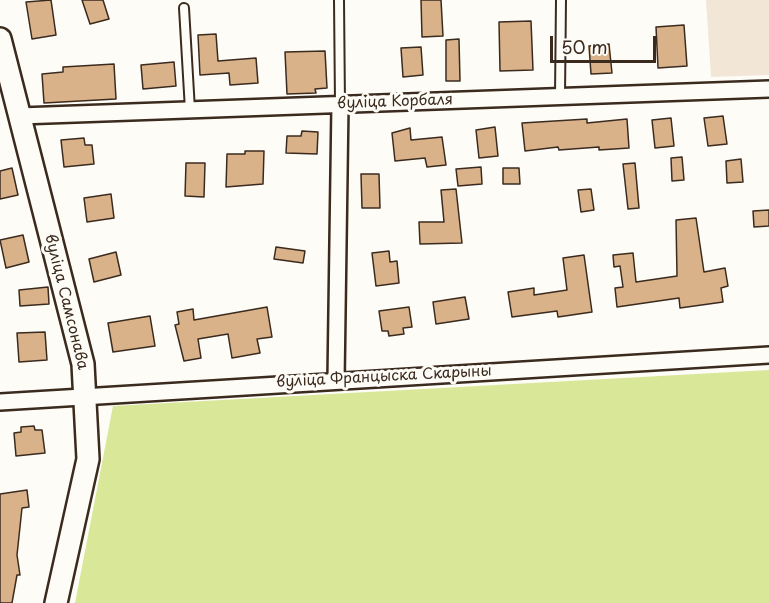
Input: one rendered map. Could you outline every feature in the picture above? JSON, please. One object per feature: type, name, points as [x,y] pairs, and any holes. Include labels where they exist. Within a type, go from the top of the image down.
[{"type":"street","name":"вуліца Самсонава","points":[[0,39],[83,364],[88,459],[56,603]]},
{"type":"street","name":"вуліца Корбаля","points":[[20,116],[769,89]]},
{"type":"street","points":[[336,380],[340,104]]},
{"type":"street","name":"вуліца Францыска Скарыны","points":[[0,402],[769,355]]},
{"type":"lane","points":[[339,0],[340,104]]},
{"type":"lane","points":[[560,95],[561,0]]},
{"type":"lane","points":[[184,8],[190,110]]},
{"type":"shaded area","points":[[706,0],[769,0],[769,75],[711,77]]},
{"type":"green space","points":[[769,370],[769,603],[75,603],[113,406]]},
{"type":"building","points":[[51,0],[56,35],[32,39],[26,2]]},
{"type":"building","points":[[82,0],[103,0],[109,19],[90,24]]},
{"type":"building","points":[[421,0],[441,0],[443,36],[422,37]]},
{"type":"building","points":[[531,21],[533,70],[500,71],[499,22]]},
{"type":"building","points":[[684,25],[687,66],[658,68],[656,27]]},
{"type":"building","points":[[216,34],[218,61],[256,58],[258,83],[230,85],[229,73],[200,75],[198,35]]},
{"type":"building","points":[[459,39],[460,81],[446,81],[446,40]]},
{"type":"building","points":[[609,44],[612,73],[591,74],[589,46]]},
{"type":"building","points":[[421,47],[423,75],[403,77],[401,48]]},
{"type":"building","points":[[325,51],[327,88],[315,89],[316,93],[287,94],[285,52]]},
{"type":"building","points":[[174,62],[176,86],[143,89],[141,65]]},
{"type":"building","points":[[114,64],[116,99],[44,103],[42,74],[63,72],[63,67]]},
{"type":"building","points":[[723,116],[727,144],[708,146],[704,118]]},
{"type":"building","points":[[671,118],[674,146],[655,148],[652,120]]},
{"type":"building","points":[[587,119],[587,123],[627,119],[629,148],[599,150],[599,147],[559,150],[558,147],[525,151],[522,123]]},
{"type":"building","points":[[495,127],[498,156],[479,158],[476,130]]},
{"type":"building","points":[[410,128],[411,140],[442,137],[446,165],[427,167],[425,158],[395,161],[392,133]]},
{"type":"building","points":[[302,131],[318,132],[317,154],[286,153],[287,136],[301,136]]},
{"type":"building","points":[[84,138],[85,145],[92,145],[94,164],[64,167],[61,140]]},
{"type":"building","points":[[245,151],[264,151],[263,184],[226,187],[227,154],[245,154]]},
{"type":"building","points":[[682,157],[684,180],[672,181],[671,158]]},
{"type":"building","points":[[741,159],[743,182],[727,183],[726,161]]},
{"type":"building","points":[[186,163],[205,163],[204,197],[185,196]]},
{"type":"building","points":[[635,163],[639,208],[628,209],[623,164]]},
{"type":"building","points":[[481,167],[482,184],[458,186],[456,169]]},
{"type":"building","points":[[12,168],[18,195],[0,199],[0,171]]},
{"type":"building","points":[[503,168],[519,168],[520,184],[503,184]]},
{"type":"building","points":[[361,174],[379,174],[380,208],[362,208]]},
{"type":"building","points":[[456,189],[462,243],[420,244],[419,222],[444,222],[441,190]]},
{"type":"building","points":[[591,189],[594,210],[581,212],[578,190]]},
{"type":"building","points":[[111,194],[114,218],[87,222],[84,198]]},
{"type":"building","points":[[769,210],[769,226],[754,227],[753,211]]},
{"type":"building","points":[[696,218],[704,272],[725,268],[728,286],[721,288],[723,302],[680,308],[679,298],[617,307],[615,288],[623,287],[620,266],[614,267],[613,255],[633,253],[636,282],[677,276],[676,220]]},
{"type":"building","points":[[23,235],[29,262],[6,268],[0,240]]},
{"type":"building","points":[[276,247],[305,251],[303,263],[274,259]]},
{"type":"building","points":[[389,251],[390,262],[397,261],[399,283],[376,286],[372,253]]},
{"type":"building","points":[[116,252],[121,275],[94,282],[89,259]]},
{"type":"building","points":[[584,255],[592,312],[558,317],[557,311],[512,317],[508,292],[534,288],[534,295],[567,290],[563,258]]},
{"type":"building","points":[[48,287],[49,304],[20,306],[19,290]]},
{"type":"building","points":[[465,297],[469,319],[436,324],[433,302]]},
{"type":"building","points":[[267,307],[272,337],[257,339],[260,353],[232,358],[228,334],[198,339],[201,358],[184,361],[175,325],[179,324],[177,312],[193,309],[194,320]]},
{"type":"building","points":[[409,307],[412,327],[403,328],[404,334],[389,336],[388,331],[382,331],[379,311]]},
{"type":"building","points":[[150,316],[155,346],[113,352],[108,323]]},
{"type":"building","points":[[45,332],[47,360],[19,362],[17,333]]},
{"type":"building","points":[[34,426],[35,430],[42,430],[45,453],[16,456],[14,433],[21,432],[21,427]]},
{"type":"building","points":[[27,490],[29,507],[22,508],[17,555],[20,575],[17,575],[12,603],[0,603],[0,494]]}]
